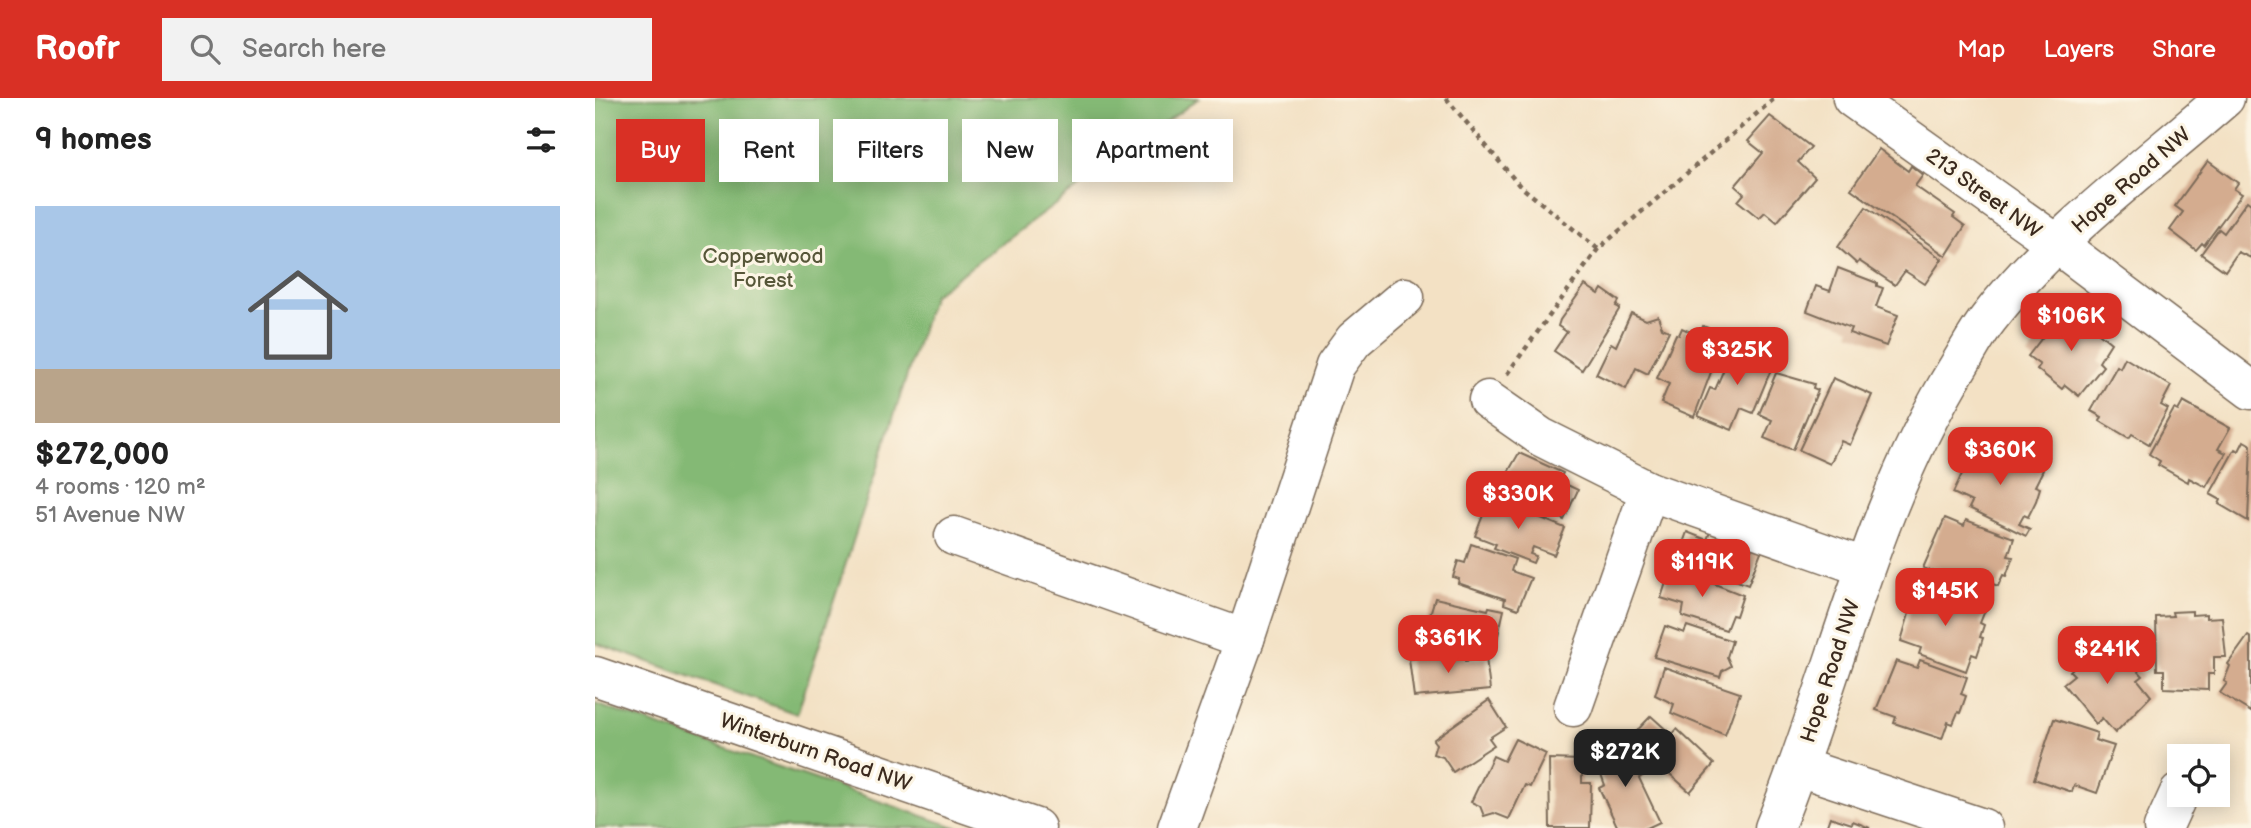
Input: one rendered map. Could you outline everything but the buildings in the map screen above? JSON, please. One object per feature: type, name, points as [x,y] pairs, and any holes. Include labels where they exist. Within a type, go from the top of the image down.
[{"type":"street","name":"213 Street NW","points":[[1852,98],[2057,244],[2251,390]]},
{"type":"street","name":"Hope Road NW","points":[[1774,828],[1799,767],[1864,567],[1893,489],[1938,399],[1989,318],[2057,244],[2225,98]]},
{"type":"street","points":[[1177,828],[1245,639],[1335,366],[1354,340],[1405,296]]},
{"type":"street","points":[[1488,400],[1541,437],[1649,491],[1864,567]]},
{"type":"street","points":[[1573,707],[1649,491]]},
{"type":"street","points":[[954,536],[1245,639]]},
{"type":"street","name":"Winterburn Road NW","points":[[595,676],[1036,828]]},
{"type":"street","points":[[1799,767],[1983,828]]},
{"type":"street","points":[[2163,828],[2173,807]]},
{"type":"path","points":[[1446,98],[1519,185],[1598,249]]},
{"type":"path","points":[[1488,400],[1598,249],[1775,98]]},
{"type":"green space","name":"Copperwood Forest","points":[[595,98],[1199,98],[1171,119],[1072,119],[1072,182],[1086,182],[933,295],[797,714],[595,643]]},
{"type":"green space","points":[[595,704],[940,822],[959,828],[595,828]]}]
